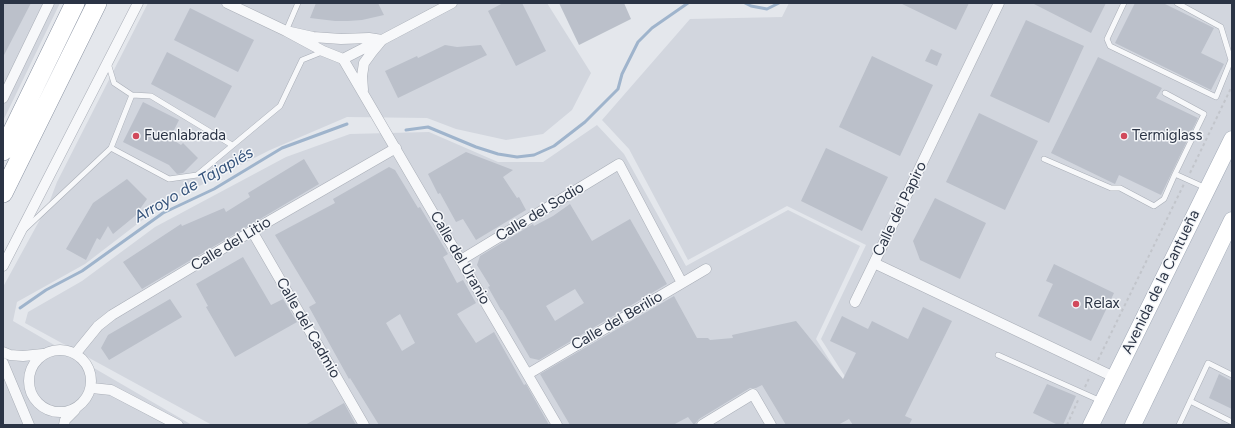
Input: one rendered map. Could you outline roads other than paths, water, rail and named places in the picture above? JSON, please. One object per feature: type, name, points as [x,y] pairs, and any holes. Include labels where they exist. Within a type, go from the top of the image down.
[{"type":"highway","points":[[3,151],[75,3]]},
{"type":"highway","points":[[3,193],[97,3]]},
{"type":"main road","name":"Avenida de la Cantueña","points":[[1091,425],[1232,139]]},
{"type":"main road","points":[[1133,425],[1232,220]]},
{"type":"street","points":[[3,98],[49,3]]},
{"type":"street","points":[[3,266],[138,3]]},
{"type":"street","points":[[227,3],[286,31],[323,52],[343,59],[452,3]]},
{"type":"street","name":"Calle del Papiro","points":[[999,3],[874,263],[1114,377]]},
{"type":"street","points":[[286,31],[313,37],[341,39],[369,38],[382,40]]},
{"type":"street","points":[[363,92],[362,76],[364,63],[382,40]]},
{"type":"street","name":"Calle del Uranio","points":[[343,59],[558,425]]},
{"type":"street","name":"Calle del Litio","points":[[76,353],[98,326],[112,316],[252,231],[396,148]]},
{"type":"street","name":"Calle del Sodio","points":[[461,260],[619,164],[682,283]]},
{"type":"street","name":"Calle del Cadmio","points":[[252,231],[364,425]]},
{"type":"street","points":[[855,302],[874,263]]},
{"type":"street","name":"Calle del Berilio","points":[[528,374],[706,269]]},
{"type":"street","points":[[3,352],[10,355],[23,356],[43,354],[54,350],[65,350],[76,353],[86,362],[91,374],[92,388],[86,400],[65,420],[64,425]]},
{"type":"street","points":[[43,354],[33,364],[28,377],[30,391],[36,403],[48,411],[61,413],[75,410]]},
{"type":"street","points":[[3,363],[29,425]]},
{"type":"street","points":[[92,388],[111,390],[178,425]]},
{"type":"street","points":[[702,425],[753,394],[771,425]]},
{"type":"lane","points":[[286,31],[298,3]]},
{"type":"lane","points":[[1124,3],[1107,39],[1110,46],[1216,97],[1231,60],[1221,27],[1178,3]]},
{"type":"lane","points":[[112,148],[169,179],[197,175],[280,106],[302,60],[323,52]]},
{"type":"lane","points":[[108,63],[114,83],[132,95],[151,96],[232,145]]},
{"type":"lane","points":[[1044,159],[1111,188],[1120,188],[1154,206],[1164,199],[1204,114],[1165,93]]},
{"type":"lane","points":[[19,235],[112,148],[132,95]]},
{"type":"lane","points":[[1175,174],[1207,189]]},
{"type":"lane","points":[[998,355],[1102,402]]},
{"type":"lane","points":[[1179,425],[1208,363],[1232,375]]},
{"type":"lane","points":[[1190,401],[1232,422]]},
{"type":"waterway","name":"Arroyo de Tajapiés","points":[[406,130],[428,127],[476,147],[498,154],[517,157],[534,155],[554,146],[585,122],[618,89],[622,74],[638,42],[652,28],[688,3]]},
{"type":"waterway","name":"Arroyo de Tajapiés","points":[[745,3],[751,6],[767,9],[779,3]]},
{"type":"waterway","name":"Arroyo de Tajapiés","points":[[20,308],[46,290],[82,271],[163,213],[214,189],[282,148],[347,124]]},
{"type":"place","name":"Fuenlabrada","points":[[136,136]]},
{"type":"place","name":"Termiglass","points":[[1124,136]]},
{"type":"place","name":"Relax","points":[[1076,304]]}]
